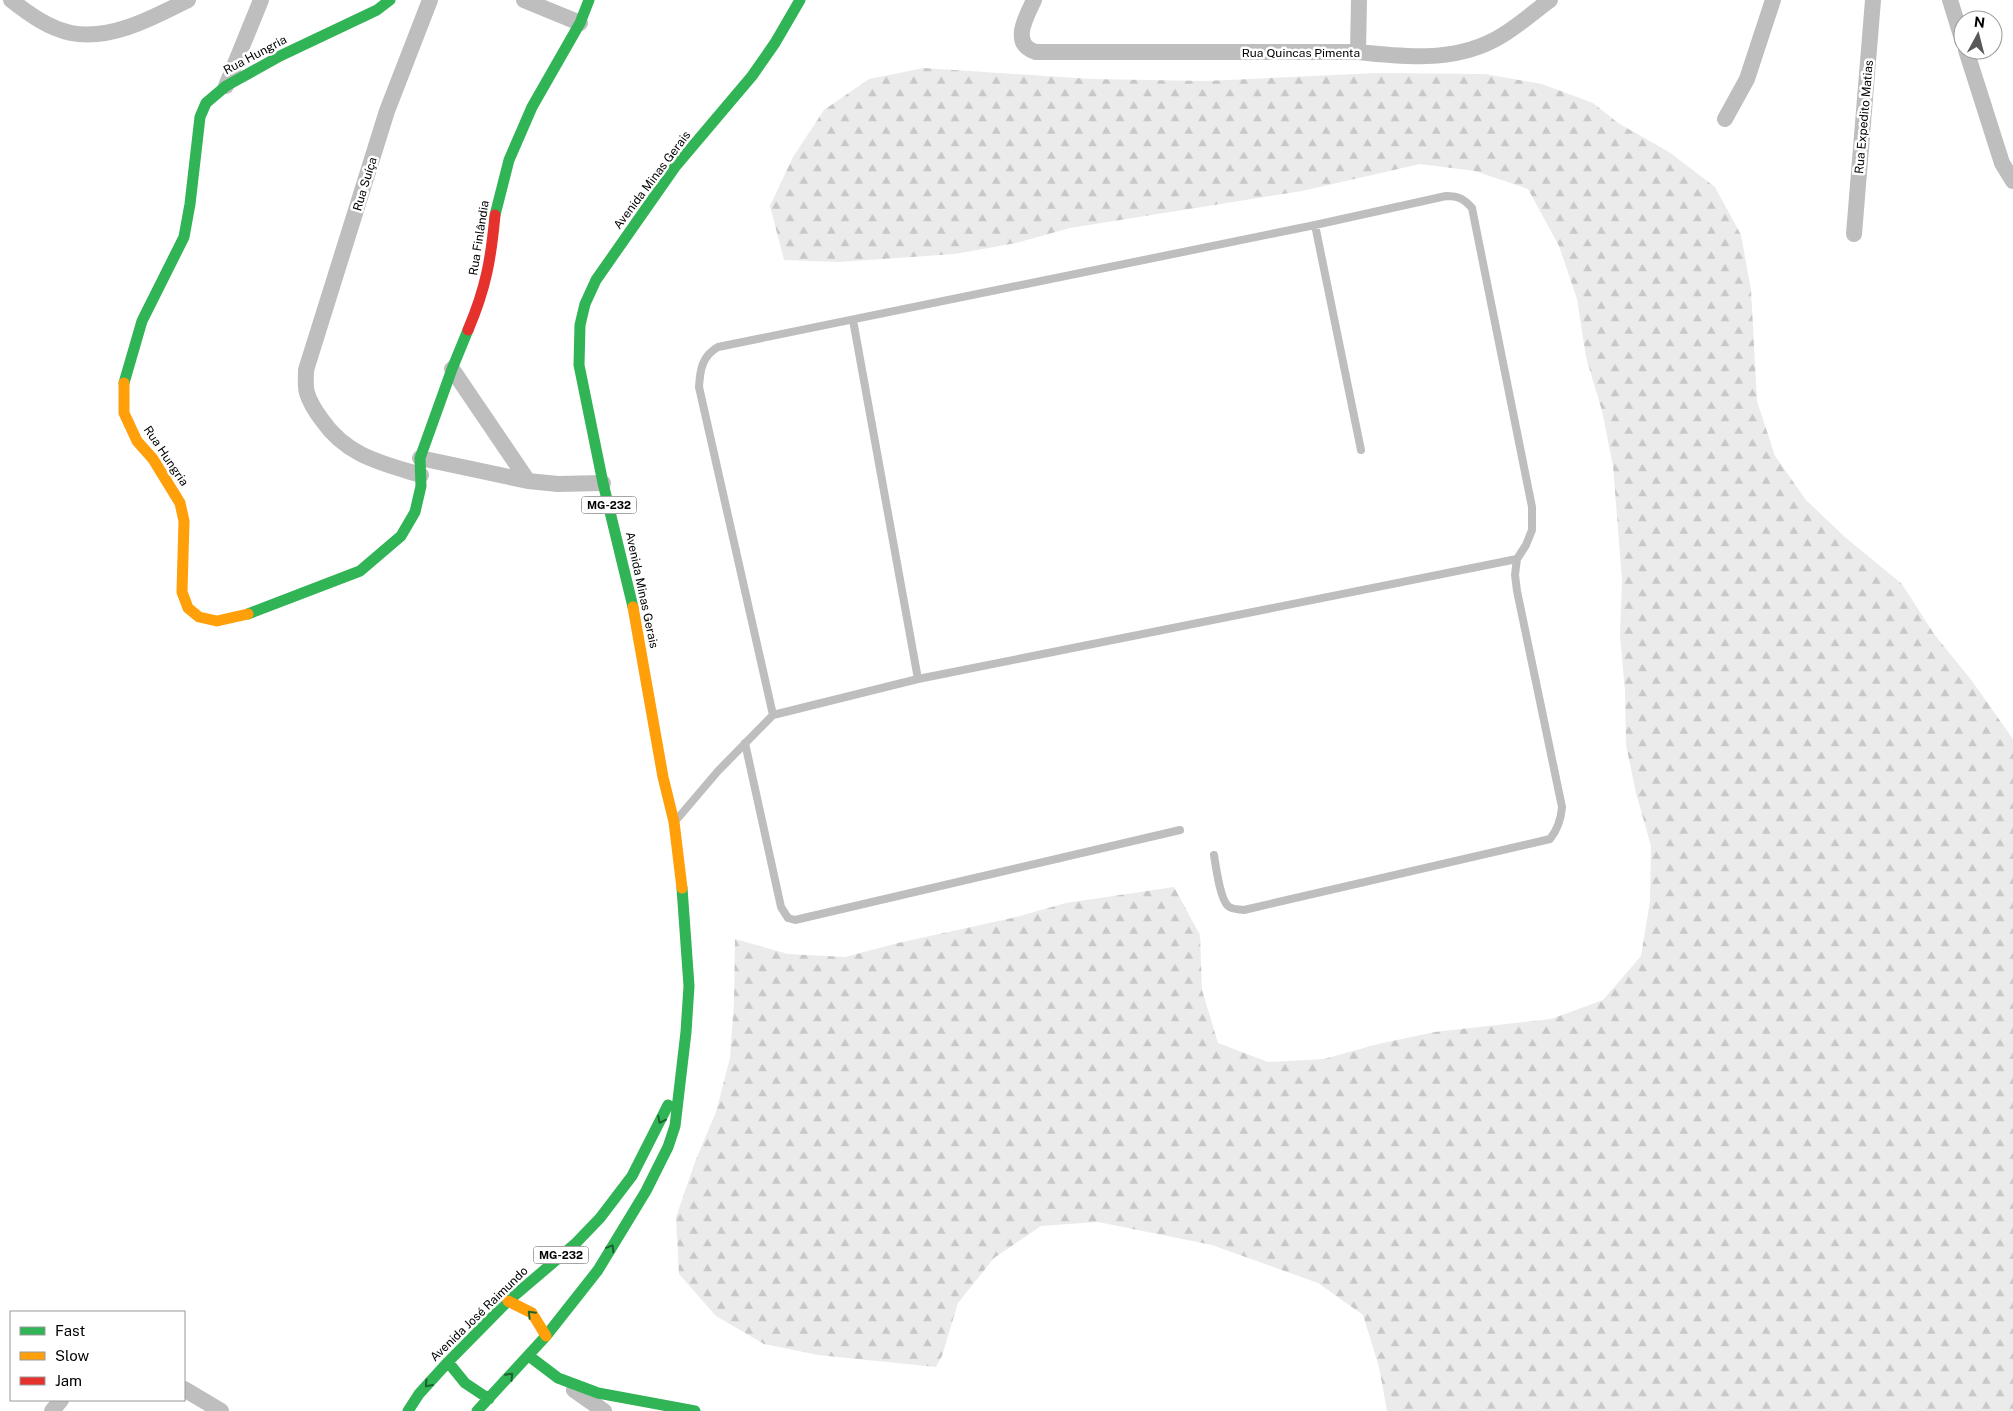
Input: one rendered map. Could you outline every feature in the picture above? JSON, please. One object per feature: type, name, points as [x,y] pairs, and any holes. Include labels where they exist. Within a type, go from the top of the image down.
[{"type":"main road","name":"Rua Hungria","points":[[390,0],[377,10],[280,56],[226,86],[206,103],[200,117],[184,237],[142,321],[123,386],[124,413],[137,441],[153,459],[180,503],[184,522],[182,592],[188,608],[199,617],[217,621],[241,617],[360,571],[384,553],[401,536],[415,512],[421,486],[420,458]]},
{"type":"main road","name":"Rua Finlândia","points":[[420,458],[452,369],[481,300],[491,260],[496,207],[509,160],[532,107],[580,23],[589,0]]},
{"type":"main road","name":"Avenida Minas Gerais","points":[[682,1076],[689,986],[686,910],[674,822],[663,777],[637,623],[579,365],[580,325],[585,304],[596,280],[675,167],[752,76],[775,43],[800,0]]},
{"type":"main road","name":"Avenida José Raimundo","points":[[408,1411],[419,1394],[448,1362],[508,1301],[575,1244],[600,1218],[632,1176],[682,1076]]},
{"type":"main road","name":"MG-232","points":[[477,1411],[529,1356],[598,1270],[646,1190],[668,1147],[675,1126],[682,1076]]},
{"type":"main road","points":[[508,1301],[532,1313],[546,1336]]},
{"type":"main road","points":[[529,1356],[558,1378],[598,1393],[695,1411]]},
{"type":"main road","points":[[448,1362],[465,1383],[489,1399]]},
{"type":"street","points":[[11,0],[30,6],[49,25],[72,33],[93,34],[121,30],[188,0]]},
{"type":"street","points":[[226,86],[261,0]]},
{"type":"street","name":"Rua Suíça","points":[[420,475],[374,461],[346,447],[328,429],[315,411],[307,393],[306,370],[387,111],[430,0]]},
{"type":"street","points":[[524,0],[580,23]]},
{"type":"street","name":"Rua Quincas Pimenta","points":[[1034,0],[1022,26],[1021,35],[1023,43],[1030,50],[1036,52],[1358,52],[1399,57],[1430,57],[1464,52],[1494,40],[1550,0]]},
{"type":"street","points":[[1358,52],[1359,0]]},
{"type":"street","points":[[1725,119],[1747,79],[1773,0]]},
{"type":"street","name":"Rua Expedito Matias","points":[[1854,234],[1873,0]]},
{"type":"street","points":[[1969,60],[2002,163],[2013,181]]},
{"type":"street","points":[[452,369],[528,481]]},
{"type":"street","points":[[420,458],[528,481],[558,484],[604,483]]},
{"type":"street","points":[[558,1378],[604,1411]]},
{"type":"street","points":[[185,1390],[221,1411]]},
{"type":"street","points":[[52,1411],[60,1401]]},
{"type":"lane","points":[[773,715],[699,387],[702,363],[710,352],[718,348],[1315,225],[1446,196],[1457,196],[1465,200],[1472,208],[1532,507],[1532,530],[1526,545],[1517,559],[1515,575],[1562,807],[1561,818],[1556,831],[1550,839],[1244,910],[1234,909],[1227,905],[1214,855]]},
{"type":"lane","points":[[1315,225],[1361,450]]},
{"type":"lane","points":[[853,320],[918,679]]},
{"type":"lane","points":[[674,822],[718,770],[773,715],[918,679],[1517,559]]},
{"type":"lane","points":[[745,743],[781,907],[788,918],[795,920],[1180,830]]},
{"type":"green space","points":[[924,68],[1091,79],[1206,81],[1376,73],[1485,74],[1542,84],[1593,103],[1618,123],[1669,152],[1715,187],[1741,235],[1751,290],[1757,401],[1775,456],[1806,500],[1846,538],[1902,584],[1934,634],[1972,681],[2013,739],[2013,1411],[1387,1411],[1379,1367],[1363,1315],[1318,1283],[1212,1245],[1098,1222],[1041,1226],[994,1258],[958,1303],[942,1356],[936,1367],[818,1355],[764,1344],[716,1316],[679,1274],[676,1217],[695,1162],[716,1112],[730,1058],[734,1001],[735,939],[788,954],[845,957],[898,943],[1012,918],[1066,903],[1174,887],[1200,935],[1202,990],[1218,1043],[1268,1062],[1324,1059],[1378,1044],[1435,1032],[1551,1019],[1603,1000],[1641,956],[1650,901],[1651,846],[1636,793],[1626,745],[1625,691],[1620,635],[1622,580],[1613,466],[1602,411],[1586,357],[1577,299],[1559,246],[1528,189],[1475,171],[1420,164],[1302,191],[1070,228],[1016,243],[955,254],[839,262],[784,260],[770,206],[793,157],[824,110],[869,79]]},
{"type":"traffic: fast","points":[[124,383],[142,321],[184,237],[190,204],[200,117],[206,103],[226,86],[280,56],[377,10],[390,0]]},
{"type":"traffic: fast","points":[[495,215],[509,160],[532,107],[580,23],[589,0]]},
{"type":"traffic: fast","points":[[633,607],[603,483],[579,365],[580,325],[585,304],[596,280],[675,167],[752,76],[775,43],[800,0]]},
{"type":"traffic: fast","points":[[248,614],[360,571],[401,536],[415,512],[421,486],[420,458],[468,330]]},
{"type":"traffic: fast","points":[[477,1411],[546,1336],[598,1270],[646,1191],[668,1147],[675,1126],[686,1032],[689,986],[682,888]]},
{"type":"traffic: fast","points":[[408,1411],[419,1394],[448,1362],[508,1301],[575,1244],[600,1218],[632,1176],[668,1105]]},
{"type":"traffic: fast","points":[[529,1356],[558,1378],[598,1393],[695,1411]]},
{"type":"traffic: fast","points":[[448,1362],[465,1383],[489,1399]]},
{"type":"traffic: slow","points":[[124,383],[124,413],[137,441],[153,459],[180,503],[184,521],[182,592],[188,608],[199,617],[217,621],[248,614]]},
{"type":"traffic: slow","points":[[633,607],[663,777],[674,822],[682,888]]},
{"type":"traffic: slow","points":[[508,1301],[532,1313],[546,1336]]},
{"type":"traffic: jam","points":[[468,330],[487,273],[495,215]]}]
